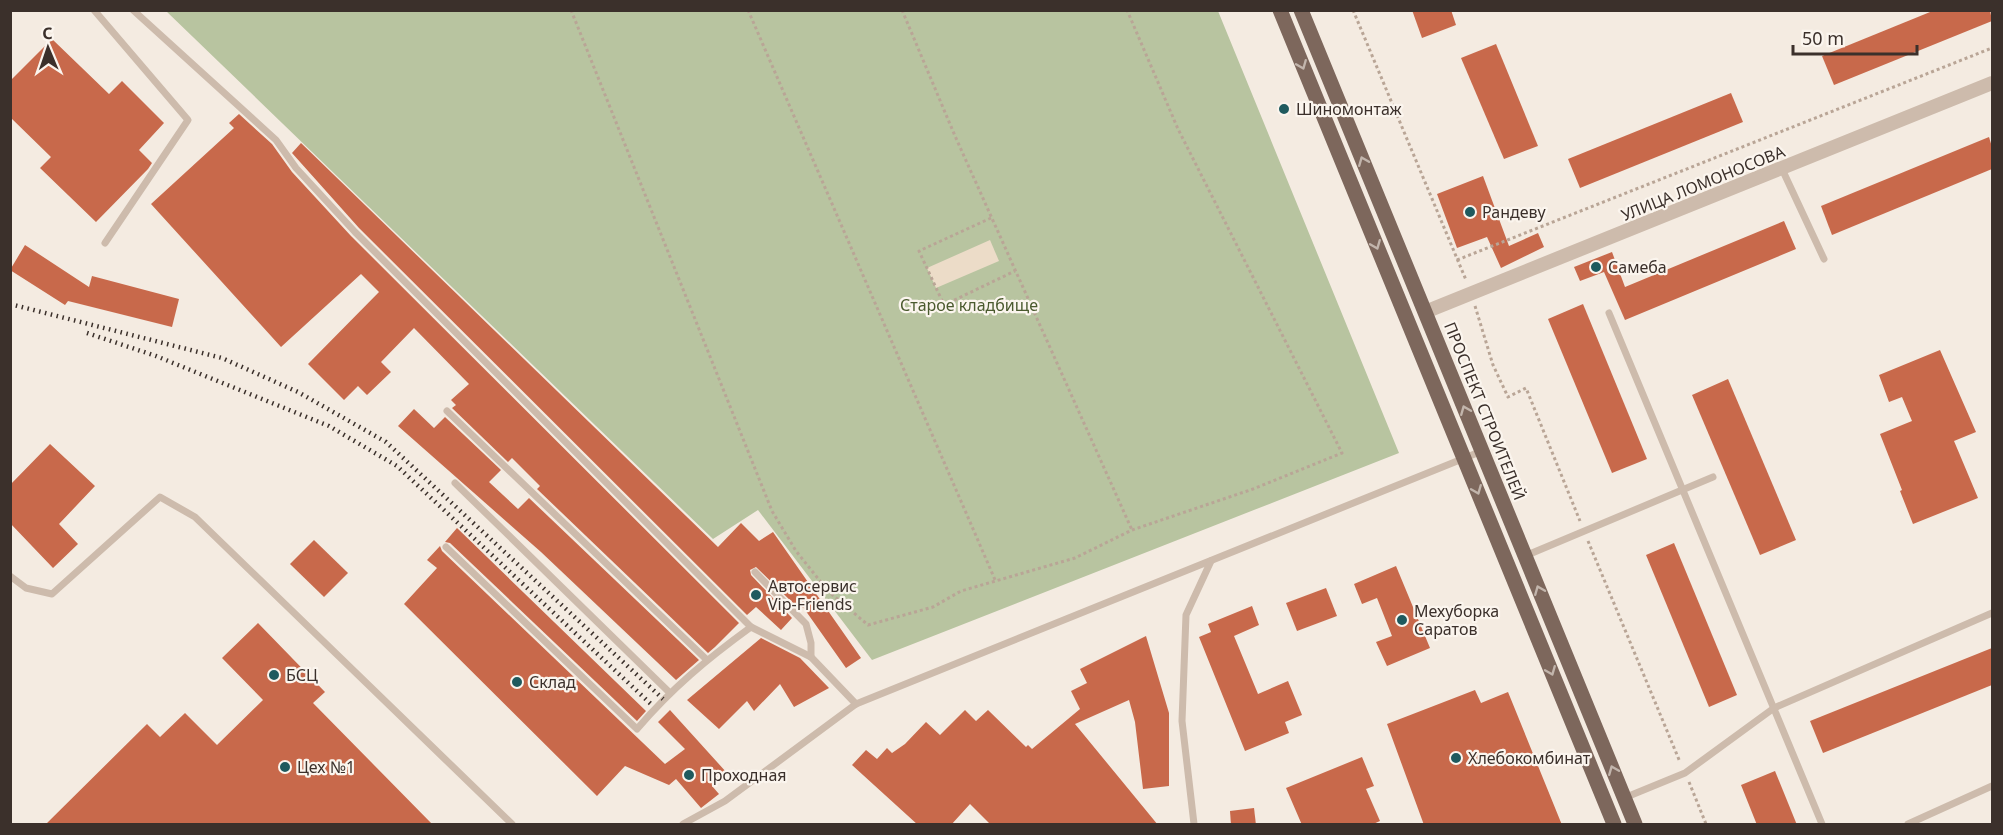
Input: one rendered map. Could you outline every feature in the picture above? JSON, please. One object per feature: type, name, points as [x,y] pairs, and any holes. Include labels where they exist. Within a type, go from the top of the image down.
[{"type":"main road","points":[[1280,10],[1614,825]]},
{"type":"main road","name":"ПРОСПЕКТ СТРОИТЕЛЕЙ","points":[[1301,10],[1635,825]]},
{"type":"street","name":"УЛИЦА ЛОМОНОСОВА","points":[[1425,312],[1992,83]]},
{"type":"lane","points":[[94,10],[188,120],[105,243]]},
{"type":"lane","points":[[133,10],[276,140],[296,168],[355,232],[751,627],[811,657],[856,704]]},
{"type":"lane","points":[[1782,168],[1824,259]]},
{"type":"lane","points":[[1609,313],[1822,825]]},
{"type":"lane","points":[[447,411],[706,659]]},
{"type":"lane","points":[[683,825],[725,801],[856,704],[1482,451]]},
{"type":"lane","points":[[1525,556],[1713,477]]},
{"type":"lane","points":[[455,483],[670,693]]},
{"type":"lane","points":[[10,576],[26,588],[52,594],[160,498],[195,517],[512,825]]},
{"type":"lane","points":[[446,547],[637,729],[706,659],[751,627]]},
{"type":"lane","points":[[1194,825],[1182,721],[1186,615],[1211,561]]},
{"type":"lane","points":[[755,572],[806,624],[811,643],[811,657]]},
{"type":"lane","points":[[1624,799],[1685,773],[1774,708],[1992,613]]},
{"type":"lane","points":[[1908,825],[1992,786]]},
{"type":"path","points":[[571,10],[772,512],[796,551],[828,591],[868,625],[933,607],[961,591],[1075,558],[1132,530],[1252,489],[1342,453],[1178,129],[1127,10]]},
{"type":"path","points":[[748,10],[996,582]]},
{"type":"path","points":[[902,10],[991,218],[1132,530]]},
{"type":"path","points":[[1353,10],[1472,294],[1493,365],[1508,397],[1526,388],[1706,825]]},
{"type":"path","points":[[1457,260],[1992,48]]},
{"type":"path","points":[[991,218],[919,251],[944,304],[1016,271]]},
{"type":"green space","name":"Старое кладбище","points":[[166,11],[1218,11],[1399,453],[872,660],[758,510],[713,539]]},
{"type":"shaded area","points":[[990,240],[999,261],[936,288],[927,268]]},
{"type":"building","points":[[1412,10],[1451,10],[1456,25],[1422,38]]},
{"type":"building","points":[[1935,10],[1990,10],[1992,21],[1834,85],[1822,56]]},
{"type":"building","points":[[52,39],[109,94],[122,81],[164,123],[139,150],[152,163],[148,169],[96,222],[40,168],[51,157],[10,117],[10,81]]},
{"type":"building","points":[[1496,44],[1538,146],[1504,159],[1461,58]]},
{"type":"building","points":[[1731,93],[1743,122],[1580,188],[1568,159]]},
{"type":"building","points":[[239,114],[272,144],[292,172],[351,236],[739,623],[715,647],[708,653],[537,489],[540,486],[512,458],[508,462],[452,408],[456,405],[451,400],[469,384],[414,328],[381,362],[391,372],[367,395],[358,386],[344,400],[308,364],[379,292],[361,274],[281,347],[151,204],[234,128],[229,123]]},
{"type":"building","points":[[1989,137],[1992,147],[1992,169],[1832,235],[1821,206]]},
{"type":"building","points":[[301,143],[718,547],[741,523],[759,541],[773,532],[861,658],[846,668],[803,607],[800,610],[756,567],[750,570],[751,575],[792,618],[781,630],[756,607],[747,615],[359,228],[292,153]]},
{"type":"building","name":"Рандеву","points":[[1483,176],[1509,246],[1538,233],[1544,247],[1501,268],[1487,237],[1457,248],[1437,194]]},
{"type":"building","points":[[1784,221],[1796,249],[1625,320],[1604,272],[1580,281],[1574,267],[1612,252],[1625,287]]},
{"type":"building","points":[[25,245],[89,287],[92,276],[179,299],[172,327],[68,301],[65,305],[10,270]]},
{"type":"building","points":[[1583,304],[1647,459],[1612,473],[1548,319]]},
{"type":"building","points":[[1940,350],[1976,432],[1954,441],[1978,498],[1913,524],[1880,434],[1912,421],[1902,397],[1889,402],[1879,375]]},
{"type":"building","points":[[1728,379],[1796,540],[1760,555],[1692,395]]},
{"type":"building","points":[[414,409],[434,428],[445,417],[501,470],[489,482],[518,509],[529,498],[699,660],[676,680],[541,552],[398,426]]},
{"type":"building","points":[[50,444],[95,486],[59,524],[78,544],[53,568],[10,523],[10,485]]},
{"type":"building","points":[[457,528],[646,711],[637,721],[450,543],[445,542]]},
{"type":"building","points":[[314,540],[348,573],[324,597],[290,564]]},
{"type":"building","points":[[1674,543],[1737,695],[1709,707],[1646,555]]},
{"type":"building","points":[[440,546],[442,551],[665,764],[685,749],[658,722],[670,710],[727,773],[712,786],[719,794],[701,808],[676,779],[669,785],[625,766],[597,796],[404,604],[437,568],[427,560]]},
{"type":"building","name":"Мехуборка Саратов","points":[[1396,566],[1430,648],[1387,666],[1376,642],[1392,636],[1377,598],[1362,604],[1354,584]]},
{"type":"building","points":[[1326,588],[1337,616],[1297,631],[1286,603]]},
{"type":"building","points":[[1252,606],[1259,625],[1234,636],[1258,694],[1288,681],[1302,715],[1285,722],[1289,733],[1245,751],[1199,637],[1211,632],[1208,624]]},
{"type":"building","name":"Цех №1","points":[[258,623],[325,692],[313,703],[433,825],[45,825],[147,724],[160,737],[185,713],[217,745],[263,700],[222,658]]},
{"type":"building","points":[[1146,636],[1169,713],[1169,786],[1143,789],[1135,722],[1129,700],[1075,724],[1158,825],[991,825],[970,804],[951,825],[918,825],[852,765],[866,750],[877,759],[887,748],[892,753],[905,744],[926,722],[940,735],[965,710],[976,721],[988,710],[1026,747],[1028,745],[1032,749],[1080,709],[1071,691],[1087,683],[1080,669]]},
{"type":"building","points":[[761,638],[800,658],[829,688],[794,707],[780,684],[754,711],[747,701],[719,729],[687,700]]},
{"type":"building","points":[[1992,648],[1992,685],[1823,753],[1810,721]]},
{"type":"building","name":"Хлебокомбинат","points":[[1475,690],[1481,703],[1508,692],[1562,825],[1424,825],[1387,724]]},
{"type":"building","points":[[1362,757],[1374,786],[1366,789],[1380,821],[1371,825],[1302,825],[1286,788]]},
{"type":"building","points":[[1775,771],[1797,825],[1757,825],[1741,785]]},
{"type":"building","points":[[1254,808],[1256,825],[1231,825],[1230,811]]},
{"type":"railway","points":[[10,304],[222,358],[298,392],[386,442],[663,699]]},
{"type":"railway","points":[[87,333],[156,356],[329,426],[397,466],[653,706]]},
{"type":"place","name":"Шиномонтаж","points":[[1284,109]]},
{"type":"place","name":"Рандеву","points":[[1470,212]]},
{"type":"place","name":"Самеба","points":[[1596,267]]},
{"type":"place","name":"Автосервис Vip-Friends","points":[[756,595]]},
{"type":"place","name":"Мехуборка Саратов","points":[[1402,620]]},
{"type":"place","name":"БСЦ","points":[[274,675]]},
{"type":"place","name":"Склад","points":[[517,682]]},
{"type":"place","name":"Хлебокомбинат","points":[[1456,758]]},
{"type":"place","name":"Цех №1","points":[[285,767]]},
{"type":"place","name":"Проходная","points":[[689,775]]}]
